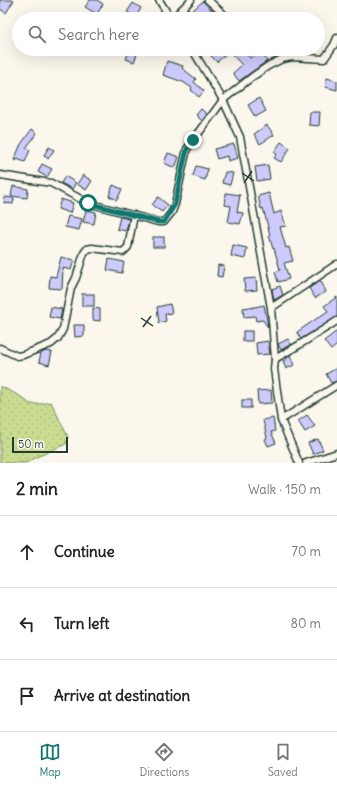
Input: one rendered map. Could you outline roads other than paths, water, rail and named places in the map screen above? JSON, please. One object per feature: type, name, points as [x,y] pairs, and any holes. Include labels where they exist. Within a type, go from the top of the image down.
[{"type":"street","points":[[159,0],[167,12]]},
{"type":"street","points":[[179,12],[191,0]]},
{"type":"street","points":[[208,0],[221,12]]},
{"type":"street","points":[[0,175],[50,183],[88,203],[164,222],[175,204],[187,149],[223,100],[252,76],[282,59],[292,57],[324,59],[337,38]]},
{"type":"street","points":[[196,56],[223,100],[240,137],[271,308],[275,359],[274,369],[281,420],[299,463]]},
{"type":"street","points":[[0,348],[17,356],[23,355],[51,344],[58,338],[63,329],[71,288],[76,278],[84,253],[87,249],[92,248],[123,252],[128,247],[134,215]]},
{"type":"street","points":[[271,308],[337,264]]},
{"type":"street","points":[[275,359],[337,321]]},
{"type":"street","points":[[281,420],[337,385]]},
{"type":"street","points":[[306,463],[337,452]]}]
